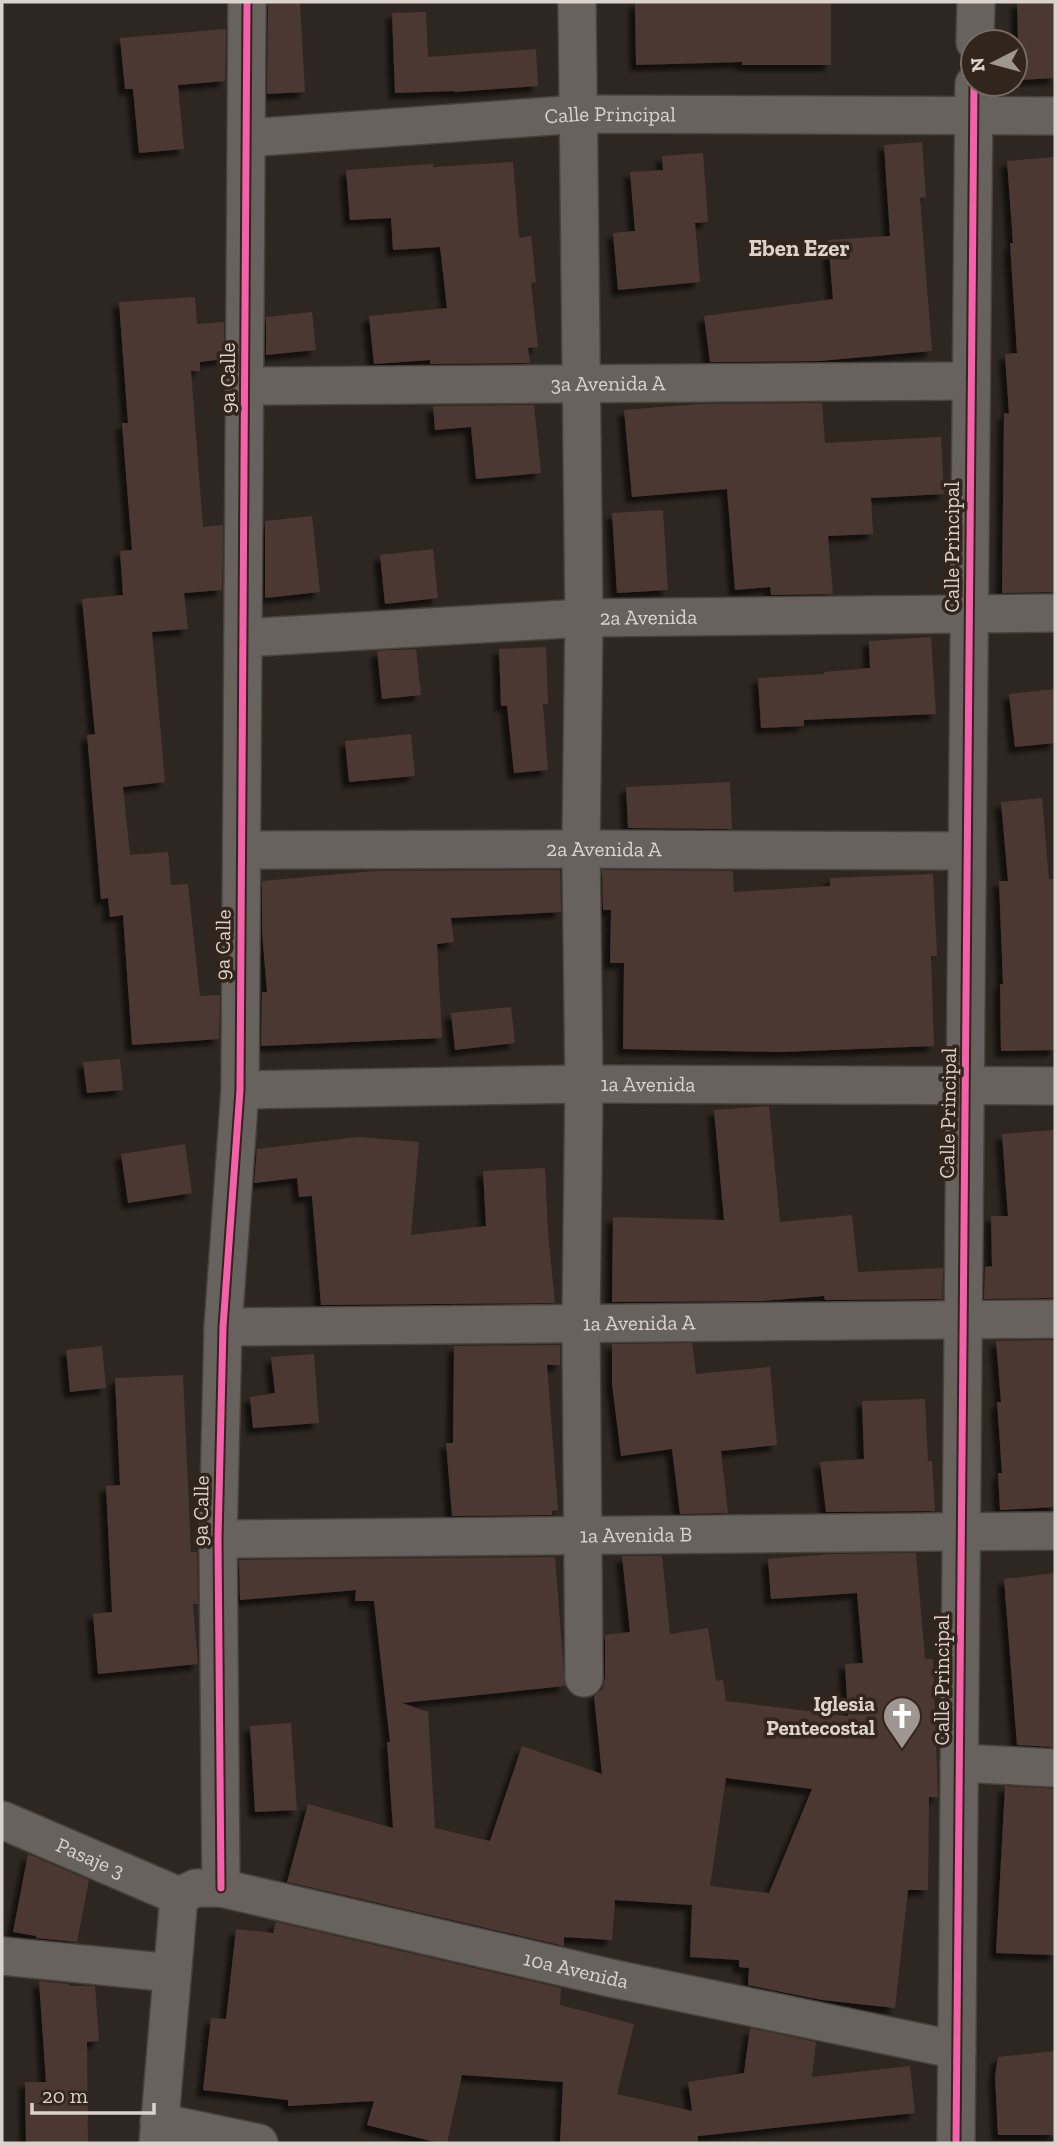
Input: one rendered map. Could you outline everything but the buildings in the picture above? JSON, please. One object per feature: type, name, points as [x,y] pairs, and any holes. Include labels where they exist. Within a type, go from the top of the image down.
[{"type":"street","name":"9a Calle","points":[[158,2133],[172,1973],[199,1891],[218,1539],[223,1327],[240,1090],[247,2]]},
{"type":"street","points":[[577,2],[584,618],[581,849],[584,1084],[581,1324],[584,1678]]},
{"type":"street","points":[[975,28],[976,2]]},
{"type":"street","name":"Calle Principal","points":[[247,138],[579,114],[973,100],[1055,116]]},
{"type":"street","name":"Calle Principal","points":[[956,2143],[973,100]]},
{"type":"street","name":"3a Avenida A","points":[[246,386],[971,381]]},
{"type":"street","name":"2a Avenida","points":[[243,638],[584,618],[1055,613]]},
{"type":"street","name":"2a Avenida A","points":[[242,850],[967,851]]},
{"type":"street","name":"1a Avenida","points":[[240,1090],[584,1084],[1055,1086]]},
{"type":"street","name":"1a Avenida A","points":[[223,1327],[1055,1319]]},
{"type":"street","name":"1a Avenida B","points":[[218,1539],[1055,1531]]},
{"type":"street","points":[[959,1763],[1055,1768]]},
{"type":"street","name":"Pasaje 3","points":[[2,1821],[199,1891]]},
{"type":"street","name":"10a Avenida","points":[[199,1891],[957,2050]]},
{"type":"street","points":[[2,1956],[172,1973]]},
{"type":"street","points":[[158,2133],[259,2143]]},
{"type":"cycle path","points":[[221,1888],[218,1539],[223,1327],[240,1090],[247,2]]},
{"type":"cycle path","points":[[956,2143],[974,98]]},
{"type":"place","name":"Iglesia Pentecostal","points":[[902,1750]]},
{"type":"district","name":"Eben Ezer","points":[[799,248]]}]
